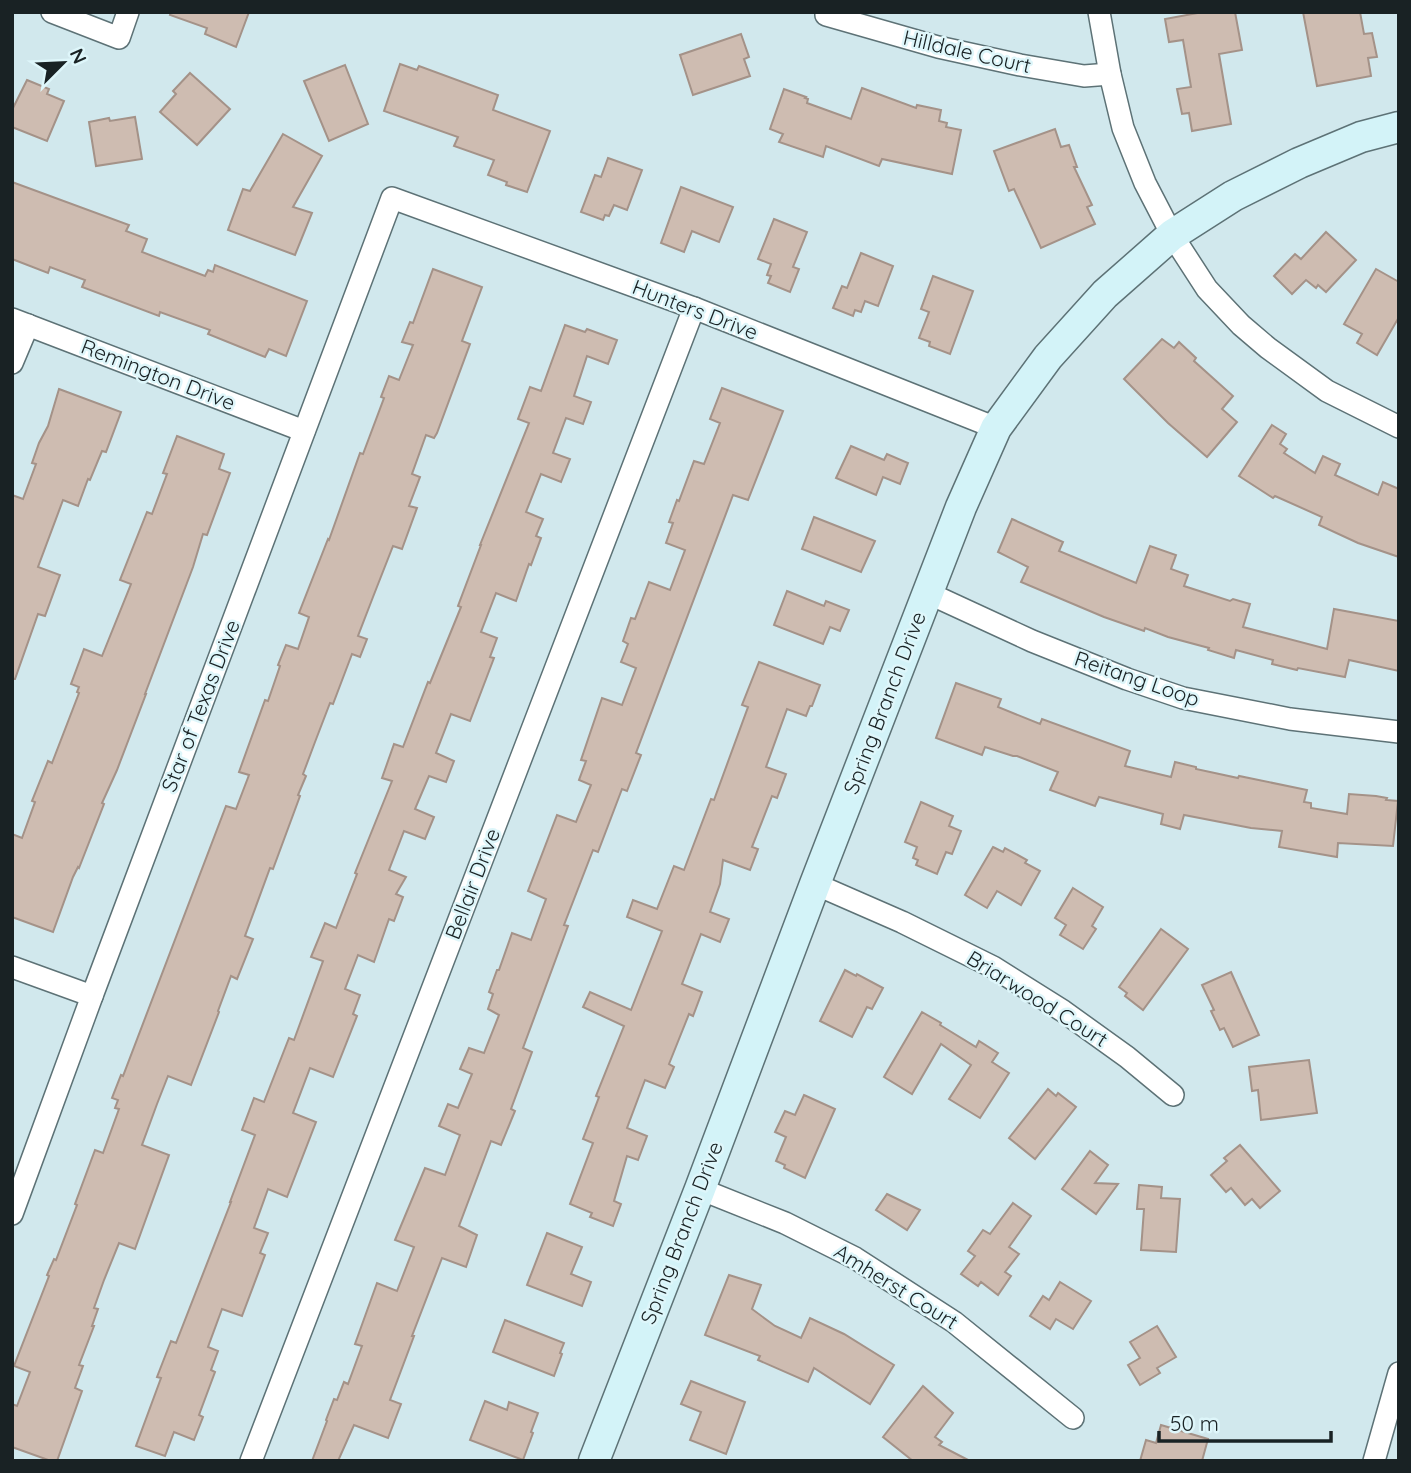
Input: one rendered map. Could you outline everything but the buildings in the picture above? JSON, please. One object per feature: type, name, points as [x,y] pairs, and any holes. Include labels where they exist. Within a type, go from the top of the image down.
[{"type":"street","points":[[52,12],[119,38],[128,12]]},
{"type":"street","points":[[1099,12],[1123,128],[1140,172],[1172,235],[1207,289],[1259,341],[1327,391],[1399,427]]},
{"type":"street","name":"Hilldale Court","points":[[826,15],[938,47],[1006,62],[1084,76],[1110,74]]},
{"type":"street","name":"Spring Branch Drive","points":[[594,1461],[961,507],[996,428],[1048,357],[1105,294],[1172,235],[1233,196],[1299,163],[1362,137],[1399,127]]},
{"type":"street","name":"Hunters Drive","points":[[392,198],[694,308],[996,428]]},
{"type":"street","name":"Star of Texas Drive","points":[[12,1214],[392,198]]},
{"type":"street","name":"Bellair Drive","points":[[251,1461],[694,308]]},
{"type":"street","points":[[12,363],[20,322]]},
{"type":"street","name":"Remington Drive","points":[[20,322],[304,431]]},
{"type":"street","name":"Reitang Loop","points":[[928,593],[1032,641],[1183,698],[1290,719],[1399,732]]},
{"type":"street","name":"Briarwood Court","points":[[815,884],[902,922],[993,967],[1127,1057],[1173,1095]]},
{"type":"street","points":[[12,967],[92,996]]},
{"type":"street","name":"Amherst Court","points":[[700,1189],[785,1223],[855,1258],[954,1322],[1073,1418]]},
{"type":"street","points":[[1374,1461],[1397,1386]]}]
